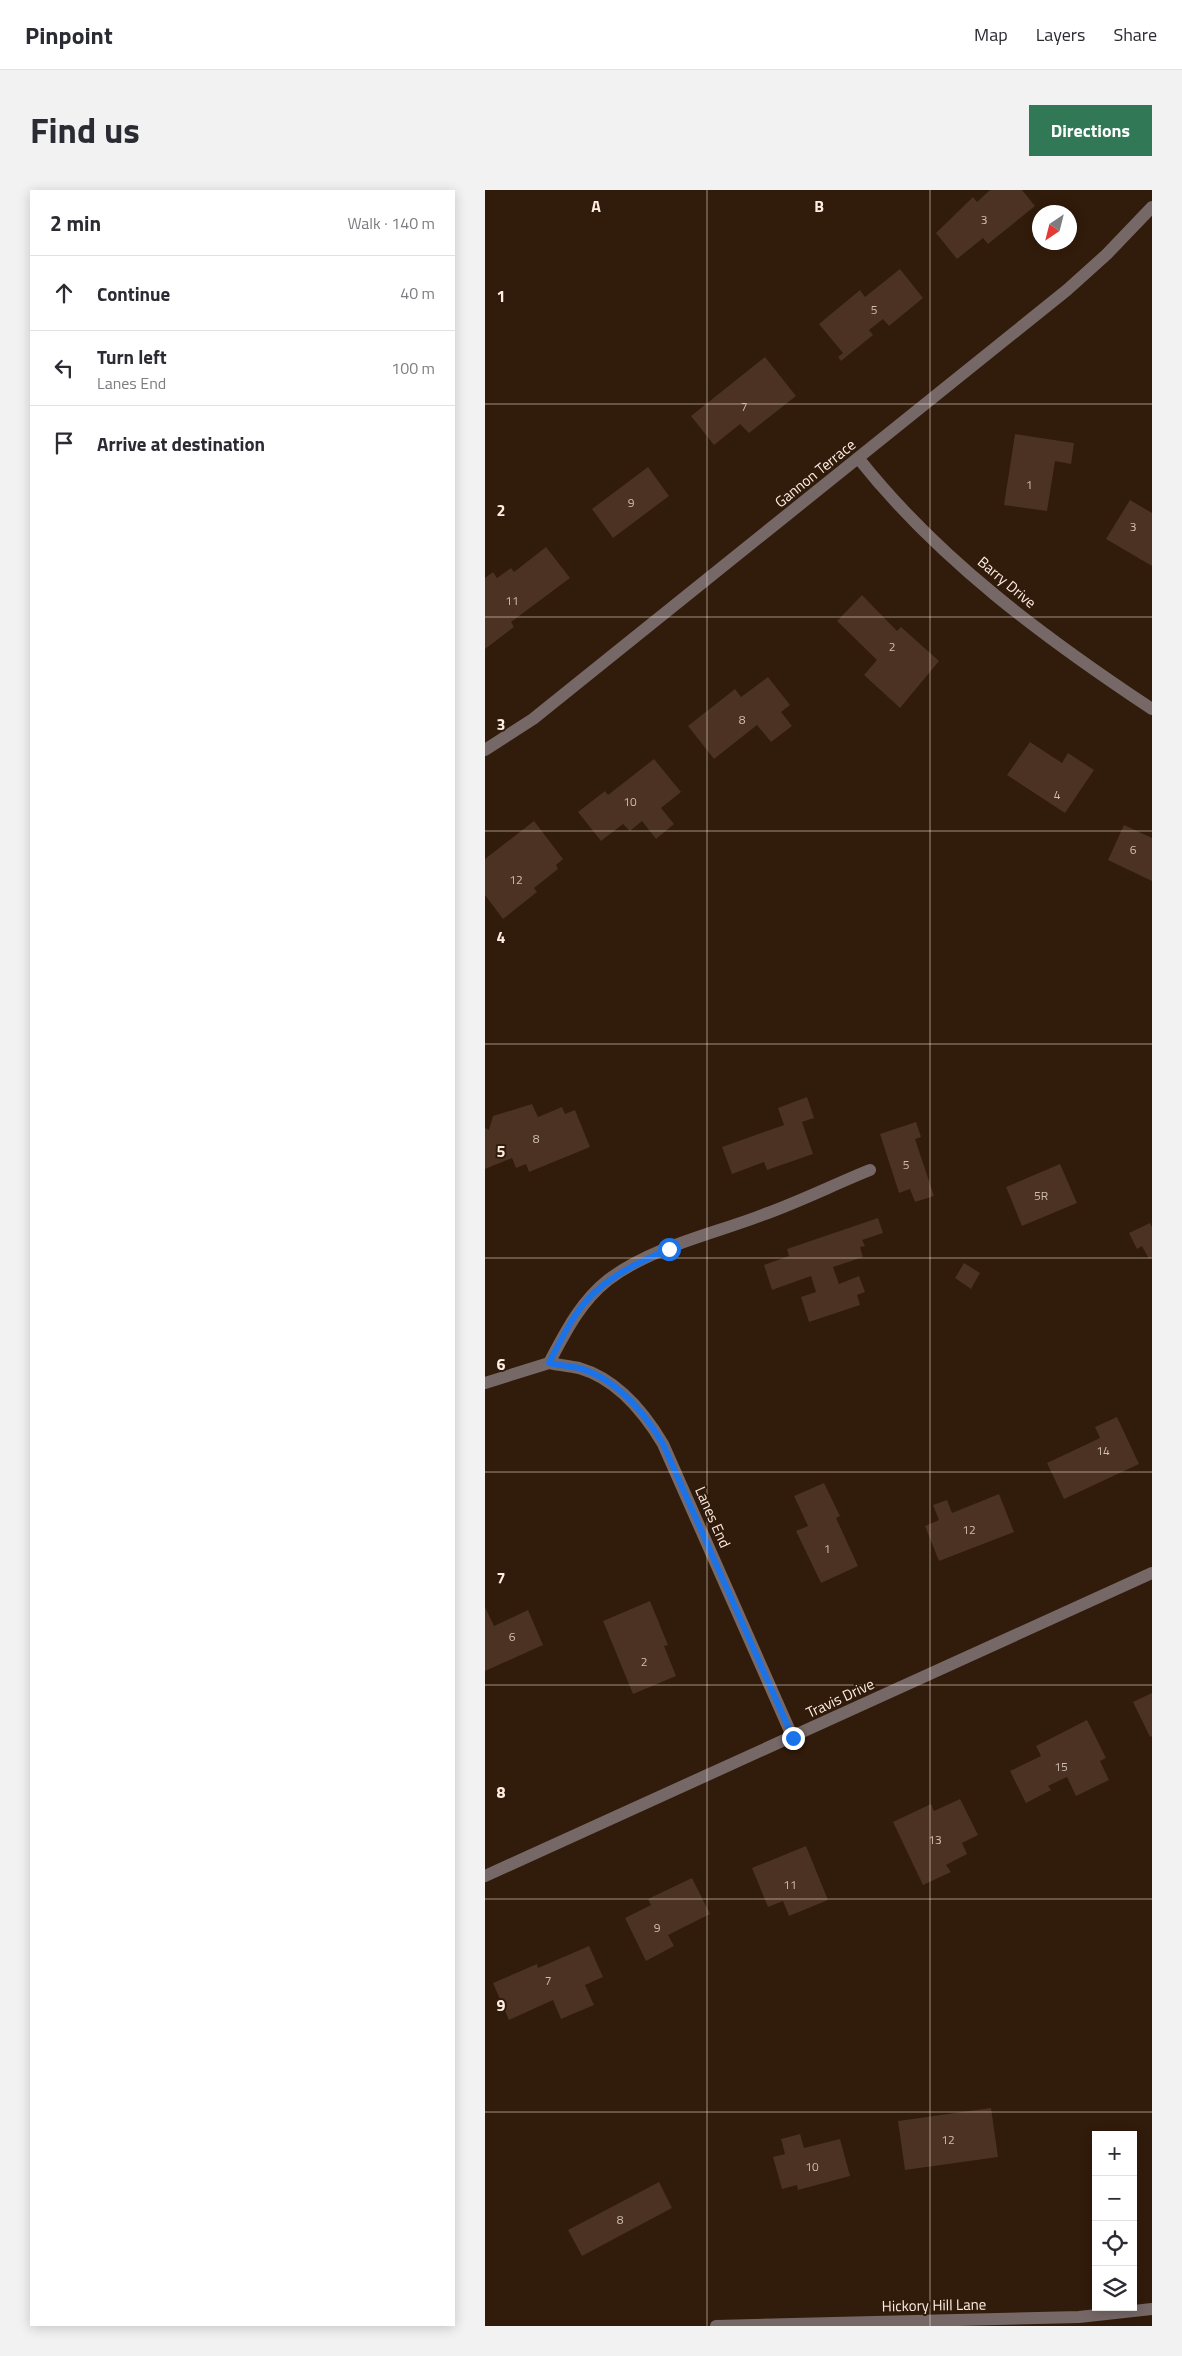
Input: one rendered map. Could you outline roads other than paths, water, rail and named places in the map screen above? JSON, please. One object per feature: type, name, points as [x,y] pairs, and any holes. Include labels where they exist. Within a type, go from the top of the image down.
[{"type":"street","name":"Gannon Terrace","points":[[485,750],[533,719],[1067,290],[1107,254],[1152,207]]},
{"type":"street","name":"Barry Drive","points":[[859,459],[911,520],[980,581],[1067,652],[1152,709]]},
{"type":"street","points":[[485,1383],[549,1363],[586,1301],[608,1280],[629,1268],[669,1249],[767,1214],[870,1170]]},
{"type":"street","name":"Lanes End","points":[[549,1363],[580,1368],[607,1381],[630,1399],[649,1421],[663,1444],[793,1738]]},
{"type":"street","name":"Travis Drive","points":[[485,1876],[793,1738],[1152,1573]]},
{"type":"street","name":"Hickory Hill Lane","points":[[716,2326],[1069,2318],[1152,2310]]}]
